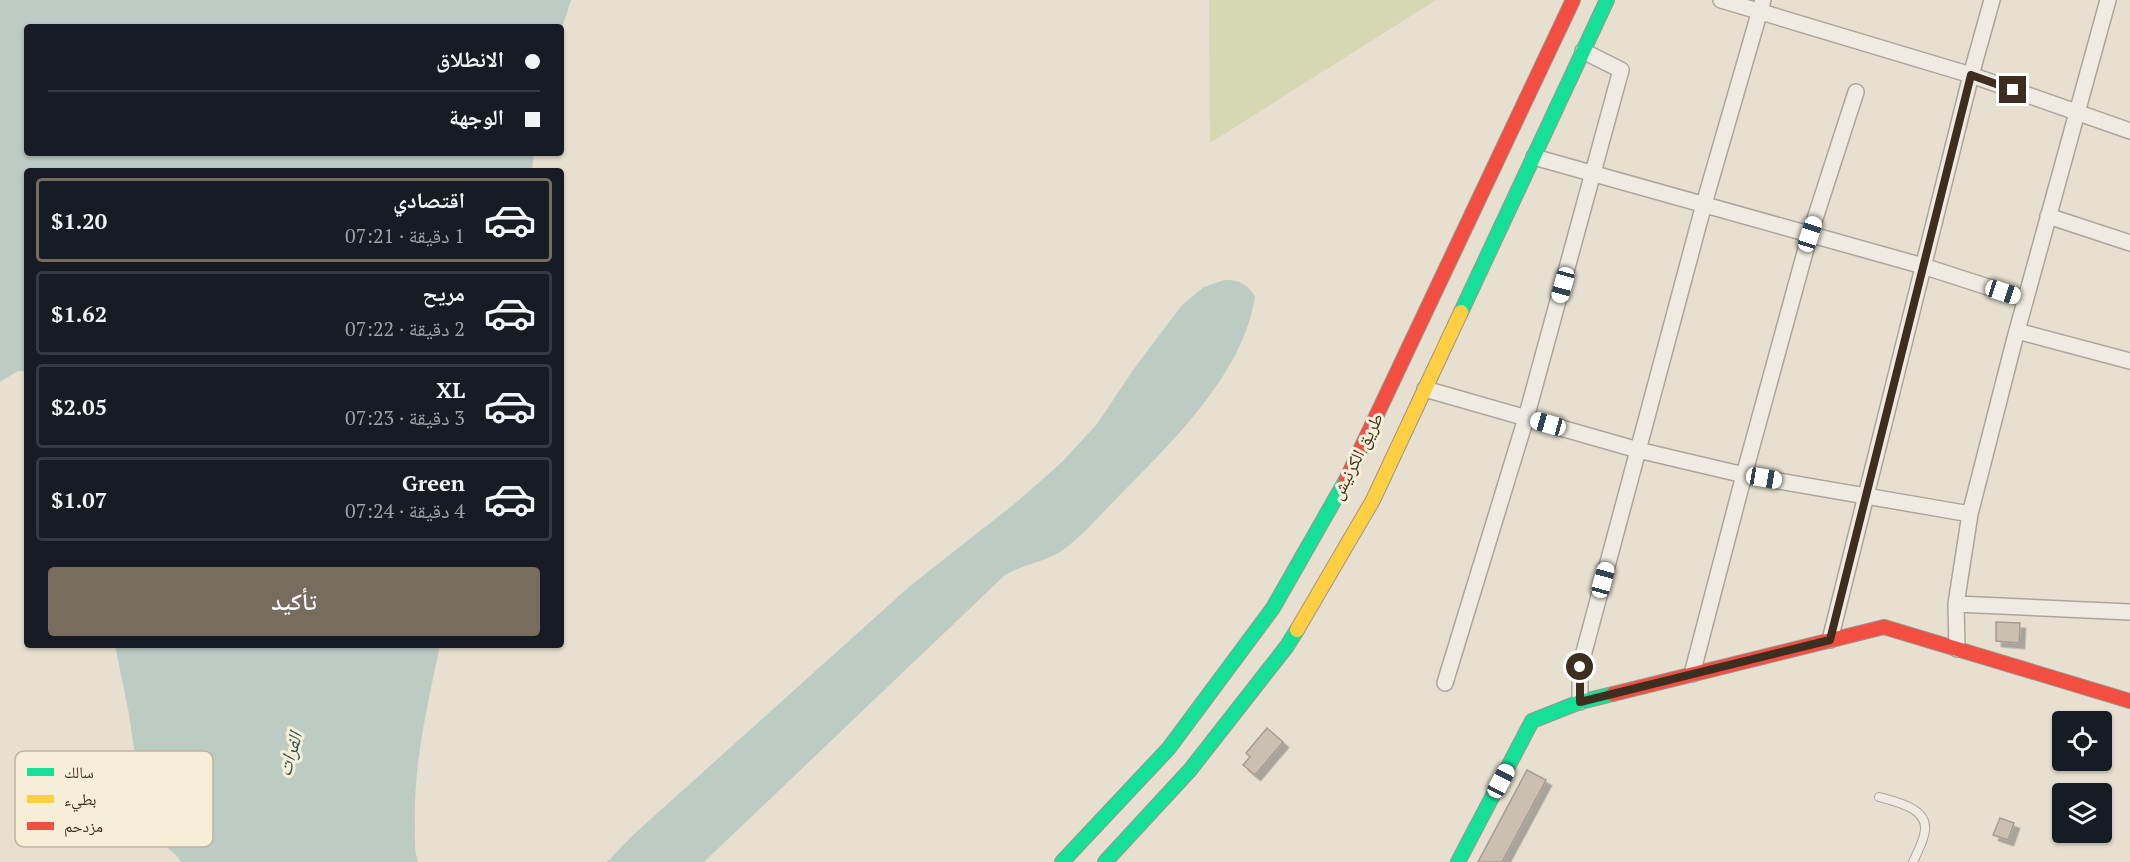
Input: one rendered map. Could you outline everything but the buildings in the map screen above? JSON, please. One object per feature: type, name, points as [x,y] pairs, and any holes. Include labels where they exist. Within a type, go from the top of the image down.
[{"type":"main road","name":"طريق الكرنيش","points":[[1062,862],[1169,748],[1273,608],[1354,466],[1573,0]]},
{"type":"main road","name":"طريق الكرنيش","points":[[1105,862],[1191,770],[1287,646],[1373,500],[1607,0]]},
{"type":"main road","points":[[1458,862],[1532,720],[1580,702],[1884,627],[2130,701]]},
{"type":"street","points":[[1722,0],[1761,6],[1971,75],[2130,131]]},
{"type":"street","points":[[1830,640],[1971,75],[1992,0]]},
{"type":"street","points":[[1958,649],[1956,604],[1970,513],[2025,299],[2108,0]]},
{"type":"street","points":[[1580,702],[1580,667],[1704,204],[1761,6]]},
{"type":"street","points":[[1445,683],[1526,418],[1621,70],[1583,51]]},
{"type":"street","points":[[1692,674],[1810,234],[1856,92]]},
{"type":"street","points":[[1534,157],[1923,266],[2025,299]]},
{"type":"street","points":[[2049,216],[2130,243]]},
{"type":"street","points":[[2017,331],[2130,361]]},
{"type":"street","points":[[1425,389],[1638,450],[1744,475],[1970,513]]},
{"type":"street","points":[[1956,604],[2130,612]]},
{"type":"lane","points":[[1880,797],[1909,805],[1922,817],[1926,833],[1913,862]]},
{"type":"green space","points":[[1209,0],[1436,0],[1210,143]]},
{"type":"water","points":[[0,0],[571,0],[563,24],[24,24],[24,156],[534,156],[532,168],[24,168],[24,371],[18,371],[0,382]]},
{"type":"water","points":[[1224,280],[1242,283],[1255,296],[1248,325],[1236,353],[1202,406],[1181,431],[1083,534],[1060,552],[1005,575],[704,862],[607,862],[633,835],[910,586],[1018,501],[1062,462],[1097,424],[1133,370],[1182,305],[1204,287]]},
{"type":"water","name":"الفرات","points":[[116,648],[439,648],[422,734],[416,779],[415,839],[418,862],[181,862],[166,847],[213,847],[213,751],[134,751]]},
{"type":"traffic: fast","points":[[1461,312],[1607,0]]},
{"type":"traffic: fast","points":[[1062,862],[1169,748],[1273,608],[1346,480]]},
{"type":"traffic: fast","points":[[1105,862],[1190,770],[1297,630]]},
{"type":"traffic: fast","points":[[1458,862],[1532,721],[1580,702],[1613,694]]},
{"type":"traffic: slow","points":[[1297,630],[1373,500],[1461,312]]},
{"type":"traffic: jam","points":[[1346,480],[1573,0]]},
{"type":"traffic: jam","points":[[1613,694],[1884,627],[2130,701]]},
{"type":"route","points":[[1580,667],[1580,702],[1830,640],[1971,75],[2013,90]]}]
